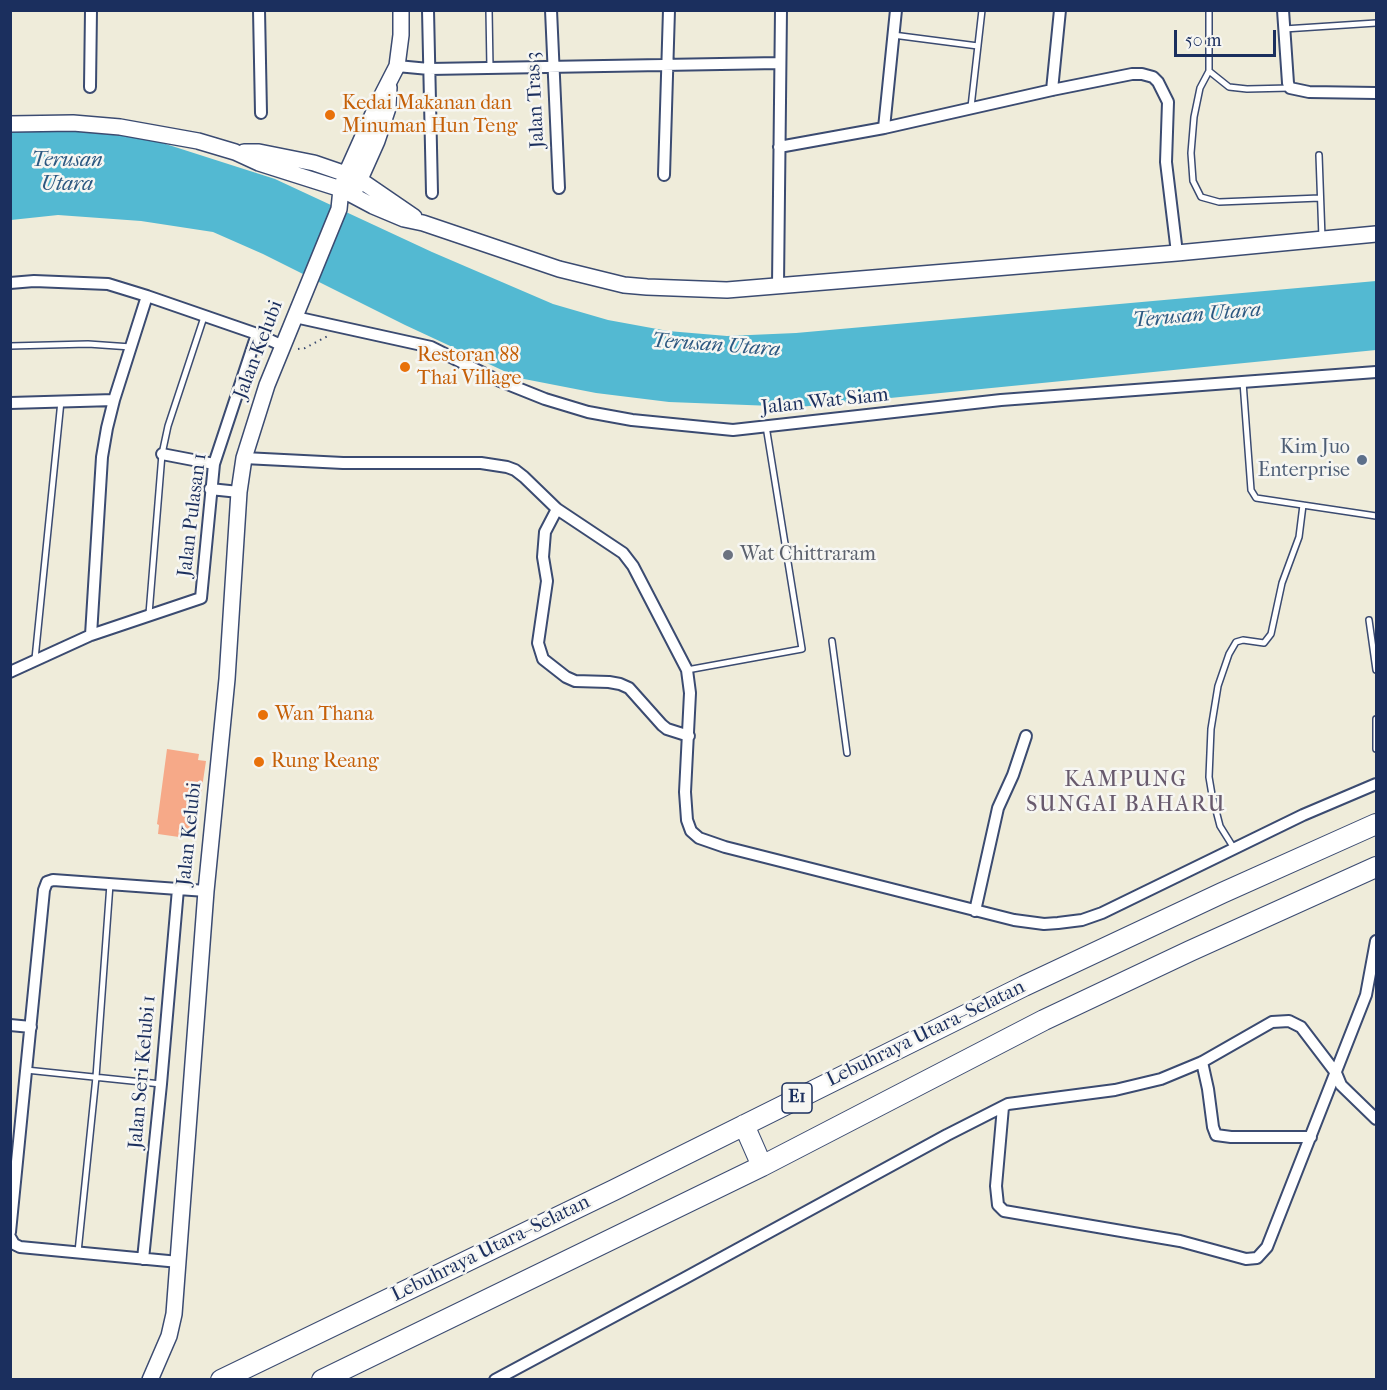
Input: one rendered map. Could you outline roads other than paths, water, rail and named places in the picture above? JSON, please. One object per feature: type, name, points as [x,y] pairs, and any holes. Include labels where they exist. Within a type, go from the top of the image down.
[{"type":"highway","name":"Lebuhraya Utara–Selatan","points":[[221,1380],[1024,986],[1221,893],[1377,824]]},
{"type":"highway","name":"Lebuhraya Utara–Selatan","points":[[322,1380],[762,1166],[1044,1020],[1377,867]]},
{"type":"highway","points":[[744,1125],[762,1166]]},
{"type":"street","points":[[90,87],[91,10]]},
{"type":"street","points":[[259,10],[261,113]]},
{"type":"street","name":"Jalan Kelubi","points":[[150,1380],[169,1336],[174,1314],[206,891],[227,679],[239,492],[244,458],[255,421],[295,316],[353,177],[377,105],[397,66],[401,10]]},
{"type":"street","points":[[428,10],[432,193]]},
{"type":"street","name":"Jalan Tras 3","points":[[551,10],[559,188]]},
{"type":"street","points":[[664,175],[669,10]]},
{"type":"street","points":[[778,285],[781,10]]},
{"type":"street","points":[[884,128],[896,10]]},
{"type":"street","points":[[1052,90],[1060,10]]},
{"type":"street","points":[[1283,10],[1290,88],[1310,92],[1377,93]]},
{"type":"street","points":[[397,66],[429,69],[780,63]]},
{"type":"street","points":[[779,147],[884,128],[1132,74],[1153,77],[1168,102],[1166,162],[1177,253]]},
{"type":"street","points":[[10,124],[73,123],[120,127],[190,140],[235,152],[260,163],[347,191],[389,213],[560,269],[624,285],[681,290],[727,290],[1377,234]]},
{"type":"street","points":[[235,152],[270,154],[314,163],[353,177],[423,223]]},
{"type":"street","points":[[10,283],[34,281],[108,284],[257,334],[284,346]]},
{"type":"street","points":[[91,635],[102,457],[114,400],[147,296]]},
{"type":"street","name":"Jalan Wat Siam","points":[[295,316],[431,347],[495,379],[553,401],[597,414],[632,420],[733,429],[1001,400],[1377,372]]},
{"type":"street","name":"Jalan Pulasan 1","points":[[149,614],[201,598],[214,464],[257,334]]},
{"type":"street","points":[[10,403],[114,400]]},
{"type":"street","points":[[162,454],[214,464]]},
{"type":"street","points":[[244,458],[343,463],[481,464],[507,467],[524,477],[556,509],[616,548],[628,558],[687,670],[690,693],[685,792],[687,820],[691,831],[699,838],[725,847],[975,911],[1044,924],[1082,920],[1102,913],[1303,815],[1377,784]]},
{"type":"street","points":[[210,489],[239,492]]},
{"type":"street","points":[[556,509],[545,532],[543,557],[547,581],[538,643],[543,659],[566,677],[575,681],[609,682],[629,688],[662,726],[689,736]]},
{"type":"street","points":[[10,672],[34,659],[91,635],[149,614]]},
{"type":"street","points":[[975,911],[998,808],[1013,775],[1026,736]]},
{"type":"street","points":[[10,1232],[44,890],[47,882],[53,880],[206,891]]},
{"type":"street","name":"Jalan Seri Kelubi 1","points":[[143,1259],[161,1084],[177,889]]},
{"type":"street","points":[[1003,1107],[996,1186],[998,1204],[1004,1211],[1180,1241],[1246,1259],[1257,1258],[1265,1252],[1366,995],[1377,941]]},
{"type":"street","points":[[495,1380],[947,1135],[1003,1107],[1017,1102],[1131,1088],[1161,1079],[1202,1062],[1272,1022],[1289,1021],[1301,1027],[1336,1073],[1341,1085],[1377,1119]]},
{"type":"street","points":[[10,1024],[31,1027]]},
{"type":"street","points":[[1202,1062],[1216,1135],[1311,1137]]},
{"type":"street","points":[[10,1237],[14,1244],[20,1246],[179,1262]]},
{"type":"lane","points":[[489,10],[490,68]]},
{"type":"lane","points":[[972,107],[982,10]]},
{"type":"lane","points":[[1209,10],[1209,71],[1200,88],[1191,153],[1193,181],[1201,197],[1219,202],[1320,198]]},
{"type":"lane","points":[[1284,29],[1377,23]]},
{"type":"lane","points":[[893,35],[978,46]]},
{"type":"lane","points":[[1209,71],[1229,87],[1290,88]]},
{"type":"lane","points":[[1319,155],[1322,240]]},
{"type":"lane","points":[[149,614],[162,454],[168,426],[204,317]]},
{"type":"lane","points":[[10,346],[88,344],[131,347]]},
{"type":"lane","points":[[1243,382],[1251,490],[1256,498],[1377,516]]},
{"type":"lane","points":[[34,659],[61,401]]},
{"type":"lane","points":[[687,670],[802,649],[766,426]]},
{"type":"lane","points":[[1235,850],[1220,826],[1209,777],[1211,729],[1218,686],[1229,654],[1236,642],[1243,640],[1264,643],[1271,634],[1282,583],[1299,537],[1303,505]]},
{"type":"lane","points":[[1370,620],[1377,670]]},
{"type":"lane","points":[[832,641],[847,753]]},
{"type":"lane","points":[[1377,719],[1377,749]]},
{"type":"lane","points":[[78,1252],[96,1077],[110,884]]},
{"type":"lane","points":[[26,1070],[161,1084]]},
{"type":"water","name":"Terusan Utara","points":[[60,129],[150,139],[275,179],[432,252],[553,304],[608,320],[668,331],[727,336],[796,333],[1376,281],[1376,350],[799,407],[669,402],[596,393],[519,378],[213,232],[141,221],[58,215],[11,220],[10,131]]},
{"type":"place","name":"Kedai Makanan dan Minuman Hun Teng","points":[[330,115]]},
{"type":"place","name":"Restoran 88 Thai Village","points":[[405,367]]},
{"type":"place","name":"Kim Juo Enterprise","points":[[1362,460]]},
{"type":"place","name":"Wat Chittraram","points":[[728,555]]},
{"type":"place","name":"Wan Thana","points":[[263,715]]},
{"type":"place","name":"Rung Reang","points":[[259,762]]},
{"type":"district","name":"KAMPUNG SUNGAI BAHARU","points":[[1126,794]]}]
